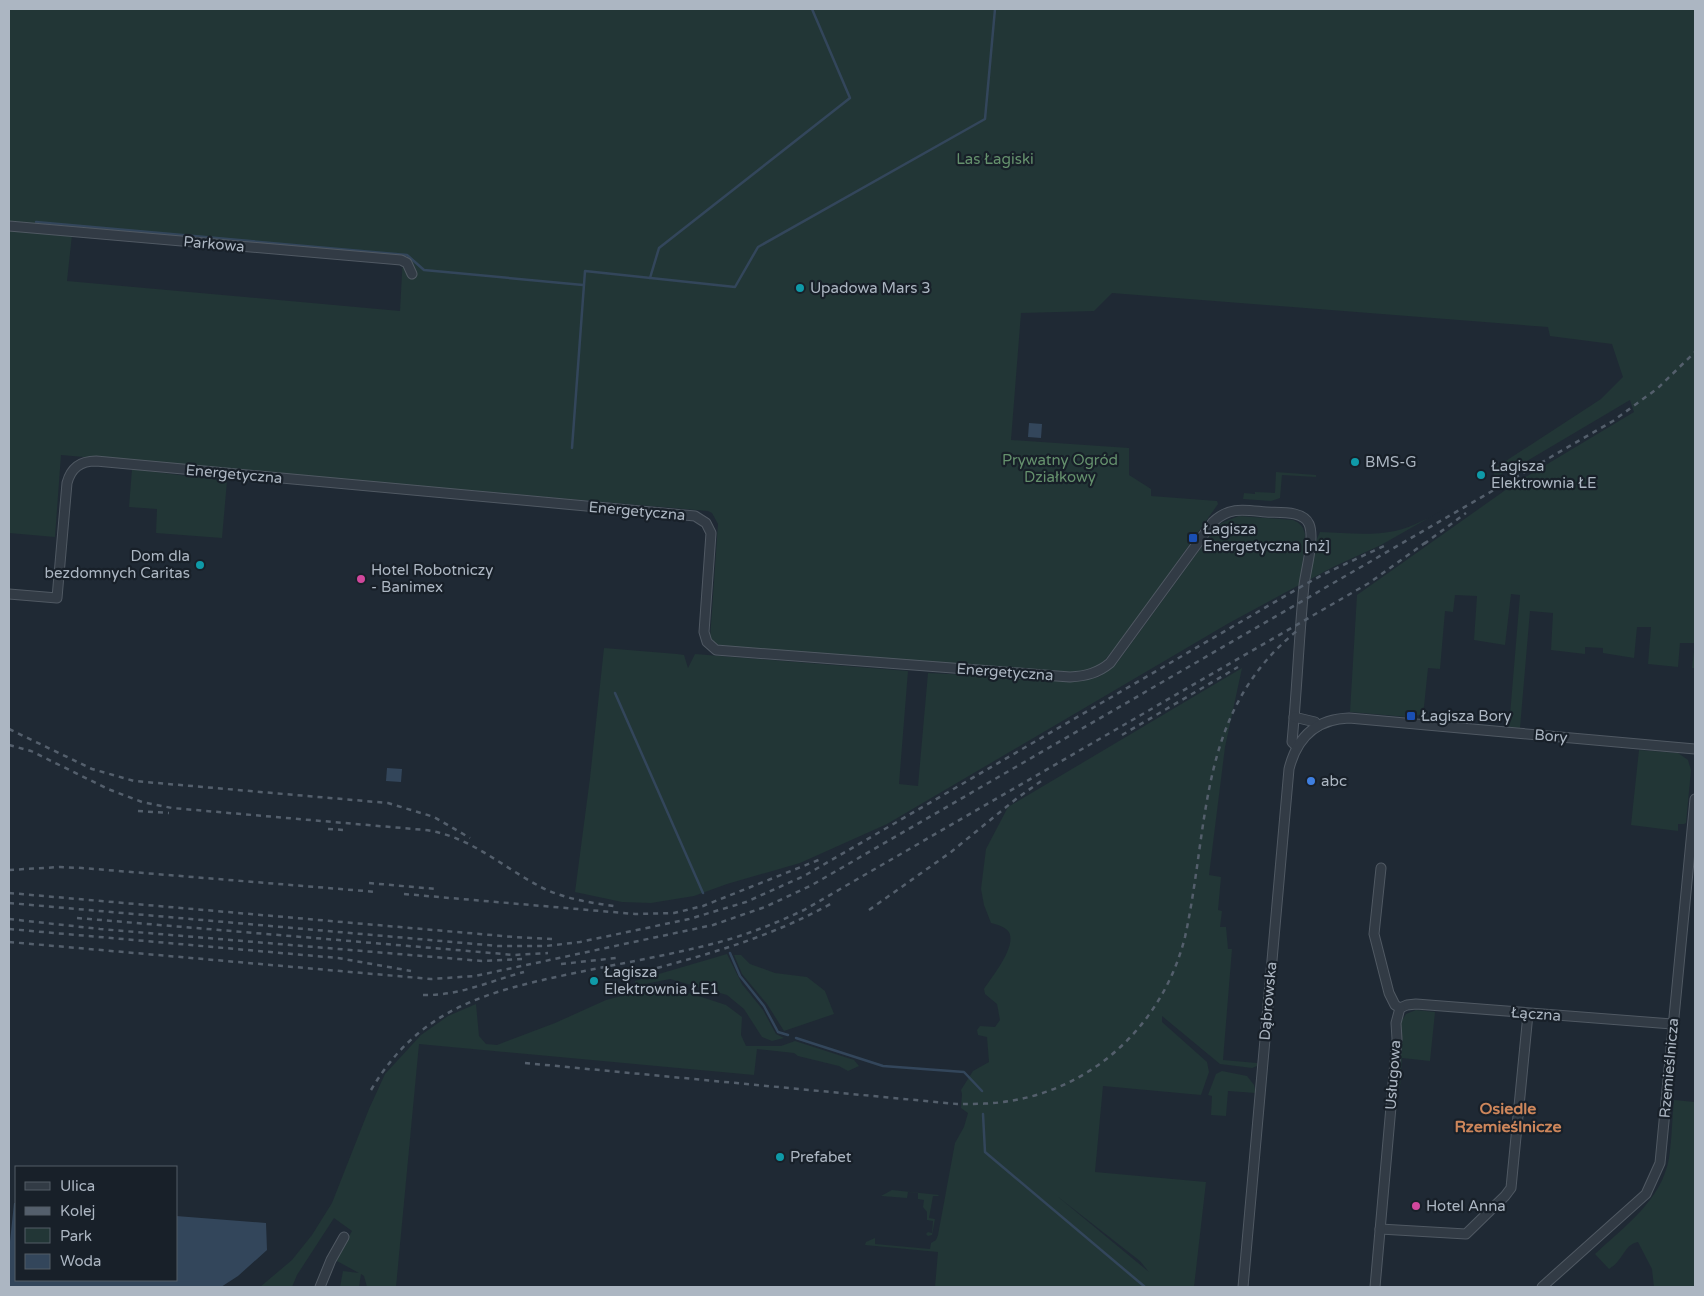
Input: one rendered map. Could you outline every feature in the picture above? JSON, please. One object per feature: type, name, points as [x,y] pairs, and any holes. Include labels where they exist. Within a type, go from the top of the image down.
[{"type":"street","name":"Parkowa","points":[[9,226],[401,260],[407,263],[412,274]]},
{"type":"street","name":"Energetyczna","points":[[9,594],[57,598],[67,483],[74,467],[88,461],[96,461],[695,516],[706,523],[711,533],[704,632],[706,642],[716,650],[1070,677],[1090,674],[1104,669],[1110,663],[1213,522]]},
{"type":"street","name":"Dąbrowska","points":[[1213,522],[1227,512],[1241,510],[1294,514],[1304,518],[1308,523],[1311,534],[1304,586],[1292,742],[1297,747],[1289,769],[1286,796],[1243,1287]]},
{"type":"street","points":[[1294,717],[1315,722],[1318,726]]},
{"type":"street","name":"Bory","points":[[1297,747],[1318,726],[1332,719],[1350,718],[1695,749]]},
{"type":"street","name":"Rzemieślnicza","points":[[1542,1287],[1646,1194],[1660,1163],[1695,799]]},
{"type":"street","points":[[1381,868],[1374,934],[1389,993],[1395,1005],[1400,1008]]},
{"type":"street","name":"Łączna","points":[[1400,1008],[1416,1004],[1672,1024]]},
{"type":"street","name":"Usługowa","points":[[1374,1287],[1397,1039],[1396,1023],[1400,1008]]},
{"type":"street","points":[[1380,1229],[1466,1234],[1511,1188],[1528,1014]]},
{"type":"street","points":[[320,1287],[331,1260],[344,1237]]},
{"type":"green space","points":[[9,9],[1695,9],[1695,643],[1680,643],[1678,667],[1648,664],[1651,627],[1637,627],[1634,658],[1603,653],[1603,648],[1585,647],[1585,654],[1551,650],[1553,613],[1530,611],[1520,728],[1509,727],[1520,595],[1511,594],[1505,645],[1474,640],[1477,596],[1455,595],[1453,612],[1445,611],[1440,669],[1428,668],[1423,716],[1408,714],[1407,717],[1350,712],[1357,595],[1514,484],[1634,412],[1630,400],[1510,471],[1495,476],[1492,470],[1601,399],[1623,377],[1612,344],[1550,336],[1548,327],[1112,293],[1094,311],[1021,313],[1011,440],[1129,448],[1129,475],[1151,489],[1151,496],[1217,501],[1218,504],[1127,633],[1104,661],[1092,669],[1076,673],[720,647],[710,639],[718,524],[712,513],[708,511],[61,455],[55,537],[9,533],[9,230],[72,235],[67,281],[400,311],[403,255],[9,223]]},
{"type":"green space","points":[[132,469],[227,481],[222,538],[156,533],[157,509],[129,507]]},
{"type":"green space","points":[[1276,472],[1316,475],[1316,477],[1282,475],[1280,498],[1271,501],[1243,499],[1244,493],[1275,493]]},
{"type":"green space","points":[[1448,507],[1381,545],[1309,580],[1313,548],[1320,532],[1386,533],[1416,524]]},
{"type":"green space","points":[[1239,516],[1293,520],[1301,525],[1305,534],[1301,584],[1229,623],[887,824],[800,863],[727,884],[694,896],[651,903],[622,902],[575,892],[604,648],[684,655],[688,668],[695,654],[908,671],[899,784],[918,786],[928,673],[1079,680],[1099,677],[1117,663],[1214,530],[1221,523]]},
{"type":"green space","points":[[1695,643],[1695,668],[1692,668]]},
{"type":"green space","points":[[1242,668],[1225,747],[1209,875],[1221,877],[1218,910],[1222,911],[1220,927],[1226,927],[1228,949],[1232,949],[1223,1060],[1257,1063],[1257,1066],[1252,1068],[1220,1064],[1162,1016],[1162,1022],[1207,1062],[1209,1072],[1201,1095],[1103,1086],[1095,1172],[1206,1182],[1194,1287],[935,1287],[938,1252],[865,1245],[866,1242],[875,1238],[875,1244],[930,1249],[931,1243],[936,1240],[938,1235],[955,1143],[964,1127],[968,1113],[961,1108],[961,1090],[973,1071],[989,1062],[987,1037],[978,1035],[977,1030],[980,1026],[995,1027],[1000,1020],[997,1004],[985,994],[984,989],[1004,959],[1010,942],[1010,935],[1006,929],[991,923],[984,905],[981,889],[986,849],[1008,807]],"holes":[[[1057,1196],[1140,1261],[1149,1272]]]},
{"type":"green space","points":[[1639,750],[1678,753],[1688,760],[1691,770],[1686,823],[1678,824],[1678,831],[1631,825]]},
{"type":"green space","points":[[727,954],[742,984],[763,1010],[776,1034],[784,1038],[772,1041],[762,1037],[744,1009],[727,995],[670,979],[635,986],[635,981]]},
{"type":"green space","points":[[734,955],[741,955],[750,964],[775,973],[807,977],[825,991],[834,1014],[784,1031],[767,1004],[742,974]]},
{"type":"green space","points":[[665,985],[726,1005],[742,1017],[741,1035],[746,1046],[781,1046],[795,1041],[854,1060],[859,1066],[848,1071],[839,1066],[798,1056],[794,1053],[757,1049],[754,1075],[419,1044],[396,1287],[367,1287],[364,1276],[361,1274],[359,1287],[340,1287],[343,1271],[359,1273],[335,1260],[352,1231],[334,1218],[297,1275],[292,1287],[260,1287],[292,1260],[312,1235],[332,1203],[385,1074],[421,1035],[448,1016],[476,1004],[479,1036],[486,1044],[497,1045],[555,1023],[606,1000]]},
{"type":"green space","points":[[1416,1010],[1435,1012],[1430,1061],[1402,1058],[1400,1087],[1397,1087],[1402,1039],[1401,1022],[1406,1014]]},
{"type":"green space","points":[[1222,1071],[1247,1076],[1254,1085],[1256,1093],[1228,1091],[1226,1116],[1211,1115],[1212,1096],[1208,1095],[1216,1074]]},
{"type":"green space","points":[[1674,1100],[1695,1102],[1695,1287],[1654,1287],[1652,1269],[1638,1242],[1629,1247],[1609,1269],[1595,1254],[1640,1212],[1659,1187],[1669,1158]]},
{"type":"green space","points":[[892,1190],[939,1195],[933,1196],[929,1218],[935,1219],[932,1235],[928,1236],[926,1234],[928,1232],[932,1233],[933,1221],[927,1220],[927,1212],[923,1207],[924,1200],[918,1199],[918,1193],[908,1192],[907,1198],[881,1196]]},
{"type":"water","points":[[1029,423],[1042,424],[1041,438],[1028,437]]},
{"type":"water","points":[[387,768],[402,769],[401,782],[386,781]]},
{"type":"water","points":[[15,1203],[15,1281],[178,1281],[178,1216],[266,1223],[267,1250],[238,1276],[221,1287],[9,1287],[9,1251]]},
{"type":"waterway","points":[[650,278],[659,248],[850,98],[812,9]]},
{"type":"waterway","points":[[572,448],[585,271],[735,287],[758,247],[985,119],[995,9]]},
{"type":"waterway","points":[[36,222],[407,255],[424,270],[583,285]]},
{"type":"waterway","points":[[615,693],[703,893]]},
{"type":"waterway","points":[[730,953],[740,976],[764,1006],[778,1032],[788,1035]]},
{"type":"waterway","points":[[796,1038],[883,1066],[964,1072],[982,1091]]},
{"type":"waterway","points":[[983,1114],[985,1152],[1145,1287]]},
{"type":"railway","points":[[9,942],[431,979],[475,976],[713,925],[765,907],[812,885],[1613,421],[1658,388],[1695,352]]},
{"type":"railway","points":[[1424,544],[1466,513]]},
{"type":"railway","points":[[371,1090],[390,1062],[410,1040],[433,1022],[457,1008],[482,997],[539,981],[724,941],[804,910],[1369,583],[1429,540]]},
{"type":"railway","points":[[9,903],[498,946],[546,946],[580,942],[689,919],[746,902],[804,876],[1304,585],[1384,546]]},
{"type":"railway","points":[[525,1063],[957,1104],[1010,1101],[1042,1093],[1071,1081],[1098,1065],[1122,1045],[1143,1022],[1161,996],[1175,968],[1185,937],[1205,811],[1213,771],[1224,733],[1241,696],[1265,662],[1298,630]]},
{"type":"railway","points":[[1122,735],[1238,667]]},
{"type":"railway","points":[[9,729],[92,769],[134,781],[388,803],[434,817],[470,838]]},
{"type":"railway","points":[[9,745],[31,751],[108,789],[142,802],[172,808],[442,833],[473,846],[547,890],[563,896],[614,906]]},
{"type":"railway","points":[[869,910],[951,852],[1016,799],[1044,779]]},
{"type":"railway","points":[[138,811],[169,813]]},
{"type":"railway","points":[[328,829],[345,830]]},
{"type":"railway","points":[[404,894],[635,914],[674,913],[703,906],[821,859]]},
{"type":"railway","points":[[9,870],[60,867],[82,868],[377,892]]},
{"type":"railway","points":[[369,883],[436,889]]},
{"type":"railway","points":[[9,893],[552,939]]},
{"type":"railway","points":[[657,968],[748,941],[834,902]]},
{"type":"railway","points":[[77,918],[514,955],[548,953]]},
{"type":"railway","points":[[9,919],[100,929],[482,961],[522,959]]},
{"type":"railway","points":[[9,929],[338,958],[411,971]]},
{"type":"railway","points":[[561,964],[616,958]]},
{"type":"railway","points":[[423,995],[462,991],[524,972]]},
{"type":"place","name":"Upadowa Mars 3","points":[[800,288]]},
{"type":"place","name":"BMS-G","points":[[1355,462]]},
{"type":"place","name":"Łagisza Elektrownia ŁE","points":[[1481,475]]},
{"type":"place","name":"Łagisza Energetyczna [nż]","points":[[1193,538]]},
{"type":"place","name":"Dom dla bezdomnych Caritas","points":[[200,565]]},
{"type":"place","name":"Hotel Robotniczy - Banimex","points":[[361,579]]},
{"type":"place","name":"Łagisza Bory","points":[[1411,716]]},
{"type":"place","name":"abc","points":[[1311,781]]},
{"type":"place","name":"Łagisza Elektrownia ŁE1","points":[[594,981]]},
{"type":"place","name":"Prefabet","points":[[780,1157]]},
{"type":"place","name":"Hotel Anna","points":[[1416,1206]]},
{"type":"district","name":"Osiedle Rzemieślnicze","points":[[1508,1117]]},
{"type":"park label","name":"Las Łagiski","points":[[995,159]]},
{"type":"park label","name":"Prywatny Ogród Działkowy","points":[[1060,468]]}]
